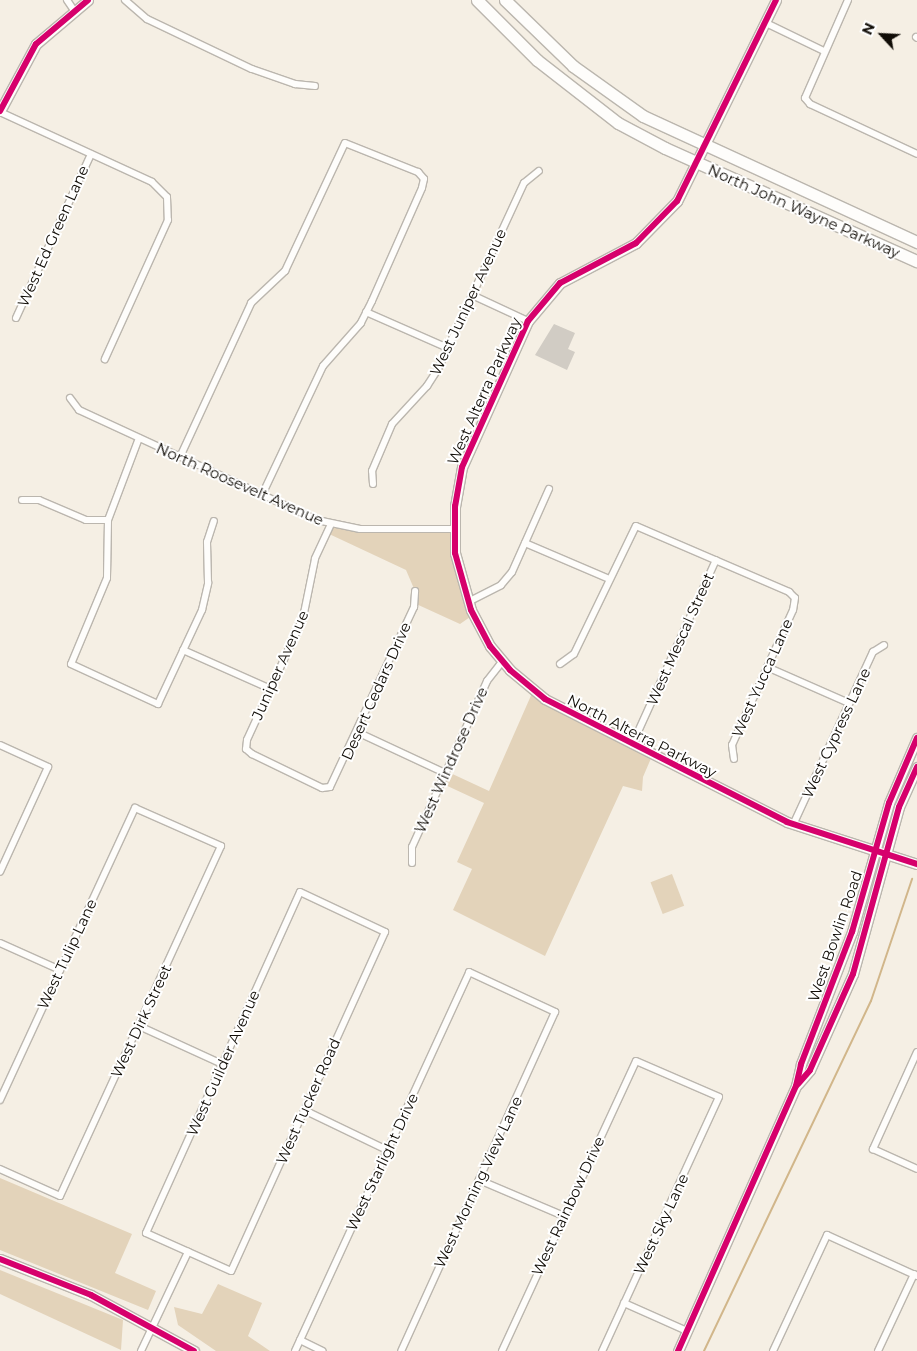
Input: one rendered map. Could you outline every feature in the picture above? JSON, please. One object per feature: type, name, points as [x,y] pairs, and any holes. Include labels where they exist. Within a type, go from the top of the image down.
[{"type":"highway","name":"North John Wayne Parkway","points":[[477,0],[536,60],[586,101],[632,131],[697,163],[917,262]]},
{"type":"highway","name":"North John Wayne Parkway","points":[[505,0],[552,48],[602,89],[643,116],[917,242]]},
{"type":"street","points":[[68,0],[73,9]]},
{"type":"street","points":[[88,0],[73,9],[36,44],[0,112],[152,182],[167,197],[168,220],[105,359]]},
{"type":"street","points":[[125,0],[146,19],[252,69],[295,84],[315,86]]},
{"type":"street","name":"West Alterra Parkway","points":[[454,529],[462,466],[528,321],[560,284],[636,243],[657,225],[678,200],[776,0]]},
{"type":"street","points":[[848,0],[805,98],[810,104],[917,154]]},
{"type":"street","points":[[766,23],[824,51]]},
{"type":"street","points":[[180,457],[250,302],[285,271],[345,143],[400,164],[424,179],[366,312],[323,366],[262,495]]},
{"type":"street","name":"West Ed Green Lane","points":[[16,318],[91,154]]},
{"type":"street","name":"West Juniper Avenue","points":[[374,484],[372,472],[392,424],[428,386],[448,348],[524,184],[539,171]]},
{"type":"street","points":[[472,295],[528,321]]},
{"type":"street","points":[[366,312],[448,348]]},
{"type":"street","name":"North Roosevelt Avenue","points":[[70,398],[79,410],[262,495],[331,524],[360,529],[454,529]]},
{"type":"street","points":[[139,438],[108,520],[108,578],[70,664],[158,704],[202,610],[208,583],[207,542],[214,521]]},
{"type":"street","points":[[468,602],[501,585],[525,543],[550,489]]},
{"type":"street","points":[[22,500],[38,500],[86,520],[108,520]]},
{"type":"street","name":"Juniper Avenue","points":[[330,787],[322,788],[246,749],[303,618],[315,559],[331,524]]},
{"type":"street","points":[[560,664],[574,654],[636,526],[716,560]]},
{"type":"street","name":"North Alterra Parkway","points":[[454,529],[455,553],[468,602],[502,662],[545,699],[632,745],[793,825],[917,864]]},
{"type":"street","points":[[525,543],[609,579]]},
{"type":"street","name":"West Yucca Lane","points":[[716,560],[795,598],[732,745],[734,759]]},
{"type":"street","name":"West Mescal Street","points":[[632,745],[716,560]]},
{"type":"street","name":"Desert Cedars Drive","points":[[330,787],[414,607],[414,591]]},
{"type":"street","name":"West Cypress Lane","points":[[793,825],[873,652],[884,645]]},
{"type":"street","points":[[183,650],[271,689]]},
{"type":"street","name":"West Windrose Drive","points":[[412,863],[412,847],[445,773],[487,680],[502,662]]},
{"type":"street","points":[[767,667],[849,703]]},
{"type":"street","points":[[357,732],[445,773]]},
{"type":"street","name":"West Bowlin Road","points":[[678,1351],[796,1086],[800,1064],[848,946],[889,803],[917,738]]},
{"type":"street","points":[[0,745],[48,767],[0,872]]},
{"type":"street","name":"West Bowlin Road","points":[[796,1086],[810,1070],[852,974],[899,807],[917,768]]},
{"type":"street","name":"West Dirk Street","points":[[0,1169],[60,1196],[221,846],[135,808]]},
{"type":"street","name":"West Tulip Lane","points":[[0,1100],[135,808]]},
{"type":"street","name":"West Tucker Road","points":[[188,1252],[230,1271],[385,932],[300,892]]},
{"type":"street","name":"West Guilder Avenue","points":[[188,1252],[146,1233],[300,892]]},
{"type":"street","points":[[0,943],[60,970]]},
{"type":"street","name":"West Morning View Lane","points":[[400,1351],[555,1012],[469,972]]},
{"type":"street","name":"West Starlight Drive","points":[[295,1351],[469,972]]},
{"type":"street","points":[[139,1026],[222,1064]]},
{"type":"street","points":[[917,1052],[873,1149],[917,1169]]},
{"type":"street","name":"West Sky Lane","points":[[602,1351],[719,1097],[636,1061]]},
{"type":"street","name":"West Rainbow Drive","points":[[502,1351],[636,1061]]},
{"type":"street","points":[[304,1110],[388,1150]]},
{"type":"street","points":[[479,1180],[564,1216]]},
{"type":"street","points":[[773,1351],[827,1235],[915,1275],[878,1351]]},
{"type":"street","points":[[141,1351],[188,1252]]},
{"type":"street","points":[[0,1259],[91,1295],[194,1351]]},
{"type":"street","points":[[624,1303],[687,1331]]},
{"type":"street","points":[[300,1340],[323,1351]]},
{"type":"shaded area","points":[[331,524],[454,529],[473,615],[460,624],[414,603],[415,591],[406,570],[327,533]]},
{"type":"shaded area","points":[[533,691],[652,756],[643,777],[642,791],[623,786],[545,956],[453,910],[472,869],[457,862],[484,803],[441,783],[446,771],[489,791]]},
{"type":"shaded area","points":[[672,874],[684,906],[663,914],[651,882]]},
{"type":"shaded area","points":[[0,1178],[132,1234],[115,1273],[156,1291],[148,1310],[0,1250]]},
{"type":"shaded area","points":[[0,1270],[123,1320],[121,1350],[0,1294]]},
{"type":"shaded area","points":[[218,1284],[262,1303],[248,1336],[270,1351],[216,1351],[178,1325],[174,1307],[202,1314]]},
{"type":"building","points":[[554,324],[575,333],[568,349],[575,352],[567,370],[535,355]]},
{"type":"waterway","points":[[704,1351],[871,1001],[912,879]]},
{"type":"cycle path","points":[[0,111],[36,44],[88,0]]},
{"type":"cycle path","points":[[776,0],[677,201],[636,243],[560,283],[528,321],[462,467],[455,506],[455,553],[471,610],[490,646],[510,670],[545,699],[787,822],[917,864]]},
{"type":"cycle path","points":[[678,1351],[796,1086],[801,1064],[852,932],[889,803],[917,738]]},
{"type":"cycle path","points":[[798,1084],[810,1070],[853,974],[899,807],[917,767]]},
{"type":"cycle path","points":[[0,1259],[91,1295],[194,1351]]}]
